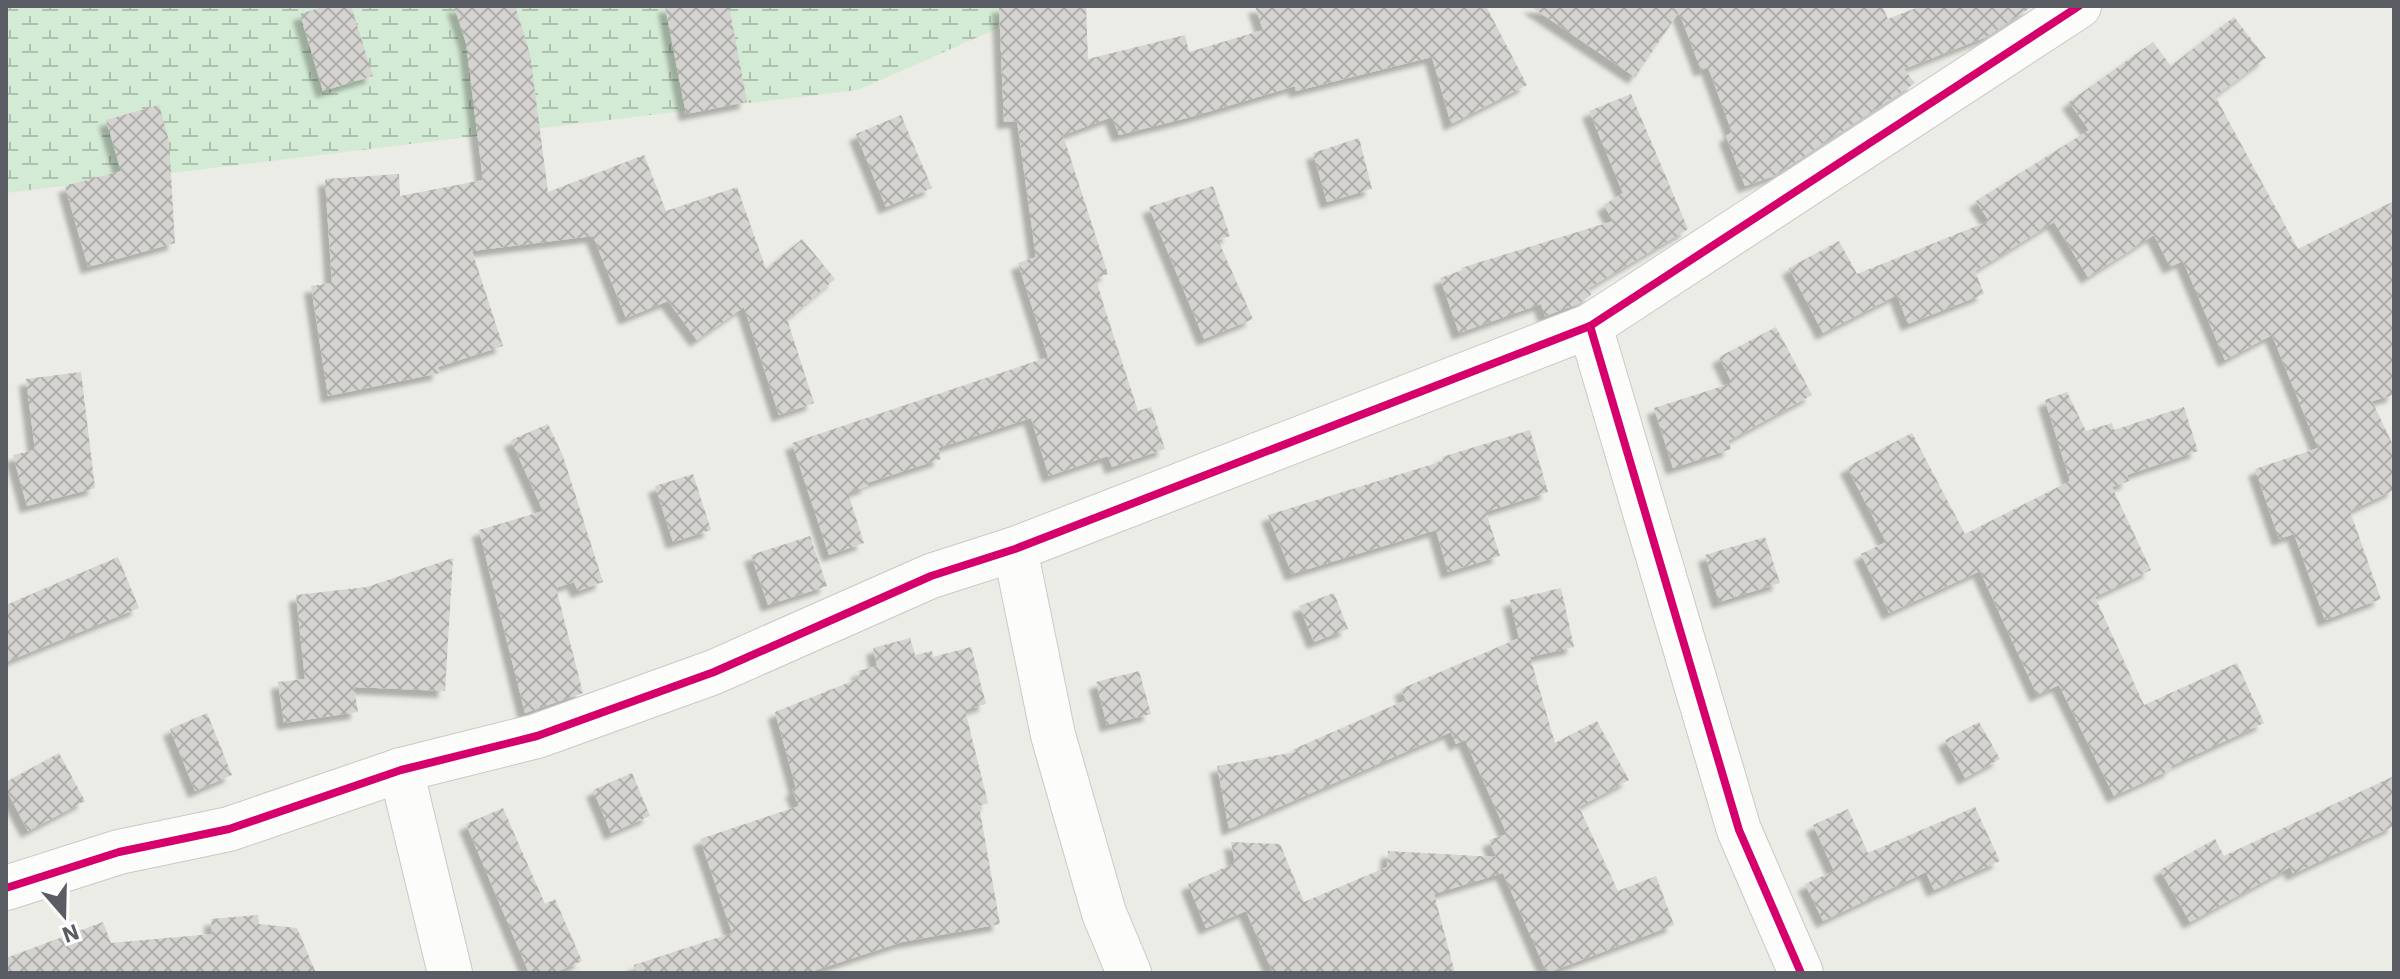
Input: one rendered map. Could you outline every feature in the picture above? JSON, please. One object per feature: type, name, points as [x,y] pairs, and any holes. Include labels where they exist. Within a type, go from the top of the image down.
[{"type":"street","points":[[6,888],[119,852],[229,829],[401,770],[537,736],[714,672],[931,576],[1015,549],[1590,326],[2079,6]]},
{"type":"street","points":[[1590,326],[1739,830],[1801,973]]},
{"type":"street","points":[[1015,549],[1053,735],[1104,913],[1129,973]]},
{"type":"street","points":[[401,770],[450,973]]},
{"type":"green space","points":[[6,6],[1048,6],[858,90],[6,193]]},
{"type":"building","points":[[326,6],[351,6],[373,76],[323,91],[300,14]]},
{"type":"building","points":[[454,6],[515,6],[530,54],[548,192],[644,155],[666,211],[737,187],[766,269],[802,239],[835,279],[787,319],[814,403],[779,415],[744,307],[697,340],[668,301],[626,318],[593,236],[472,251],[503,346],[438,367],[440,373],[328,396],[311,286],[332,283],[325,179],[399,174],[400,196],[483,180],[466,43]]},
{"type":"building","points":[[665,6],[729,6],[747,102],[686,114]]},
{"type":"building","points":[[999,6],[1086,6],[1088,59],[1185,35],[1189,52],[1263,30],[1255,6],[1486,6],[1527,85],[1451,124],[1432,57],[1296,91],[1295,86],[1119,135],[1112,117],[1063,135],[1108,274],[1096,278],[1138,411],[1151,407],[1165,449],[1112,467],[1108,456],[1049,476],[1031,418],[938,448],[941,459],[867,483],[868,486],[848,493],[864,543],[829,555],[792,443],[1048,357],[1018,263],[1036,257],[1017,121],[1004,122]]},
{"type":"building","points":[[1530,6],[1882,6],[1888,19],[1921,6],[2033,6],[1986,37],[1904,69],[1915,83],[1774,176],[1745,186],[1726,136],[1732,132],[1708,67],[1701,70],[1679,12],[1635,77]]},
{"type":"building","points":[[2234,17],[2266,58],[2215,96],[2298,249],[2394,201],[2394,395],[2372,401],[2394,447],[2394,490],[2350,511],[2381,599],[2325,620],[2294,534],[2279,539],[2255,469],[2318,448],[2272,335],[2225,360],[2183,261],[2170,267],[2154,235],[2088,277],[2054,222],[1975,271],[1984,294],[1908,324],[1897,295],[1823,333],[1789,268],[1839,241],[1857,274],[1989,221],[1976,201],[2089,130],[2069,102],[2153,42],[2171,66]]},
{"type":"building","points":[[1631,94],[1688,229],[1589,288],[1591,295],[1578,304],[1545,316],[1541,304],[1459,333],[1440,278],[1463,270],[1461,268],[1613,221],[1604,205],[1623,193],[1589,111]]},
{"type":"building","points":[[159,105],[169,141],[175,243],[88,267],[65,186],[121,171],[106,120]]},
{"type":"building","points":[[901,115],[932,188],[886,207],[856,134]]},
{"type":"building","points":[[1359,138],[1372,189],[1327,202],[1313,153]]},
{"type":"building","points":[[1213,186],[1230,236],[1218,240],[1253,319],[1204,339],[1149,207]]},
{"type":"building","points":[[1776,327],[1812,395],[1728,441],[1731,449],[1673,468],[1654,408],[1732,383],[1719,357]]},
{"type":"building","points":[[81,372],[95,488],[27,506],[13,455],[35,450],[26,379]]},
{"type":"building","points":[[2067,392],[2086,431],[2112,423],[2114,430],[2184,407],[2198,451],[2127,475],[2129,481],[2112,487],[2151,570],[2095,597],[2144,705],[2237,663],[2264,723],[2114,796],[2059,685],[2037,695],[1980,571],[1889,613],[1861,554],[1886,542],[1847,467],[1912,433],[1965,534],[2070,481],[2045,400]]},
{"type":"building","points":[[548,424],[563,456],[603,582],[578,591],[574,582],[556,588],[583,693],[525,713],[479,530],[543,511],[511,440]]},
{"type":"building","points":[[1530,430],[1548,492],[1486,512],[1500,556],[1448,572],[1436,530],[1292,574],[1268,515],[1443,461],[1442,457]]},
{"type":"building","points":[[693,474],[711,530],[673,542],[655,486]]},
{"type":"building","points":[[810,536],[827,586],[768,605],[751,555]]},
{"type":"building","points":[[1765,537],[1780,583],[1719,602],[1705,555]]},
{"type":"building","points":[[118,557],[139,608],[6,662],[6,605]]},
{"type":"building","points":[[453,558],[445,691],[354,687],[358,712],[284,723],[278,682],[305,679],[296,595],[367,587]]},
{"type":"building","points":[[1561,588],[1574,647],[1530,657],[1555,743],[1597,721],[1629,780],[1579,807],[1618,891],[1656,876],[1674,925],[1547,973],[1503,873],[1434,894],[1455,973],[1273,973],[1246,911],[1206,928],[1188,884],[1235,863],[1231,842],[1280,844],[1304,902],[1387,867],[1388,851],[1496,857],[1489,840],[1507,834],[1465,740],[1456,744],[1451,732],[1229,829],[1217,766],[1296,752],[1294,749],[1406,700],[1401,689],[1519,638],[1510,600]]},
{"type":"building","points":[[1334,593],[1348,629],[1314,642],[1299,606]]},
{"type":"building","points":[[910,638],[915,655],[932,651],[933,657],[971,647],[986,704],[965,710],[988,803],[979,806],[1000,924],[902,942],[807,973],[635,973],[634,965],[732,933],[700,839],[799,806],[792,790],[796,788],[775,712],[860,678],[858,671],[877,666],[873,648]]},
{"type":"building","points":[[1139,671],[1151,714],[1107,725],[1096,682]]},
{"type":"building","points":[[207,713],[232,775],[195,791],[170,729]]},
{"type":"building","points":[[1979,722],[2000,759],[1965,778],[1945,740]]},
{"type":"building","points":[[59,753],[85,801],[28,831],[6,789],[6,782]]},
{"type":"building","points":[[632,773],[650,816],[611,833],[593,790]]},
{"type":"building","points":[[2394,776],[2394,826],[2293,874],[2290,867],[2190,922],[2160,870],[2215,839],[2224,856]]},
{"type":"building","points":[[1975,807],[2000,861],[1934,890],[1926,872],[1823,921],[1805,884],[1834,871],[1813,825],[1848,809],[1868,853]]},
{"type":"building","points":[[503,808],[545,904],[555,899],[582,961],[554,973],[529,973],[466,824]]},
{"type":"building","points":[[258,915],[259,924],[297,928],[316,973],[6,973],[6,958],[103,922],[111,943],[212,934],[211,919]]},
{"type":"cycle path","points":[[6,888],[119,852],[229,829],[401,770],[537,736],[714,672],[931,576],[1015,549],[1590,326],[2079,6]]},
{"type":"cycle path","points":[[1590,326],[1739,830],[1801,973]]}]
